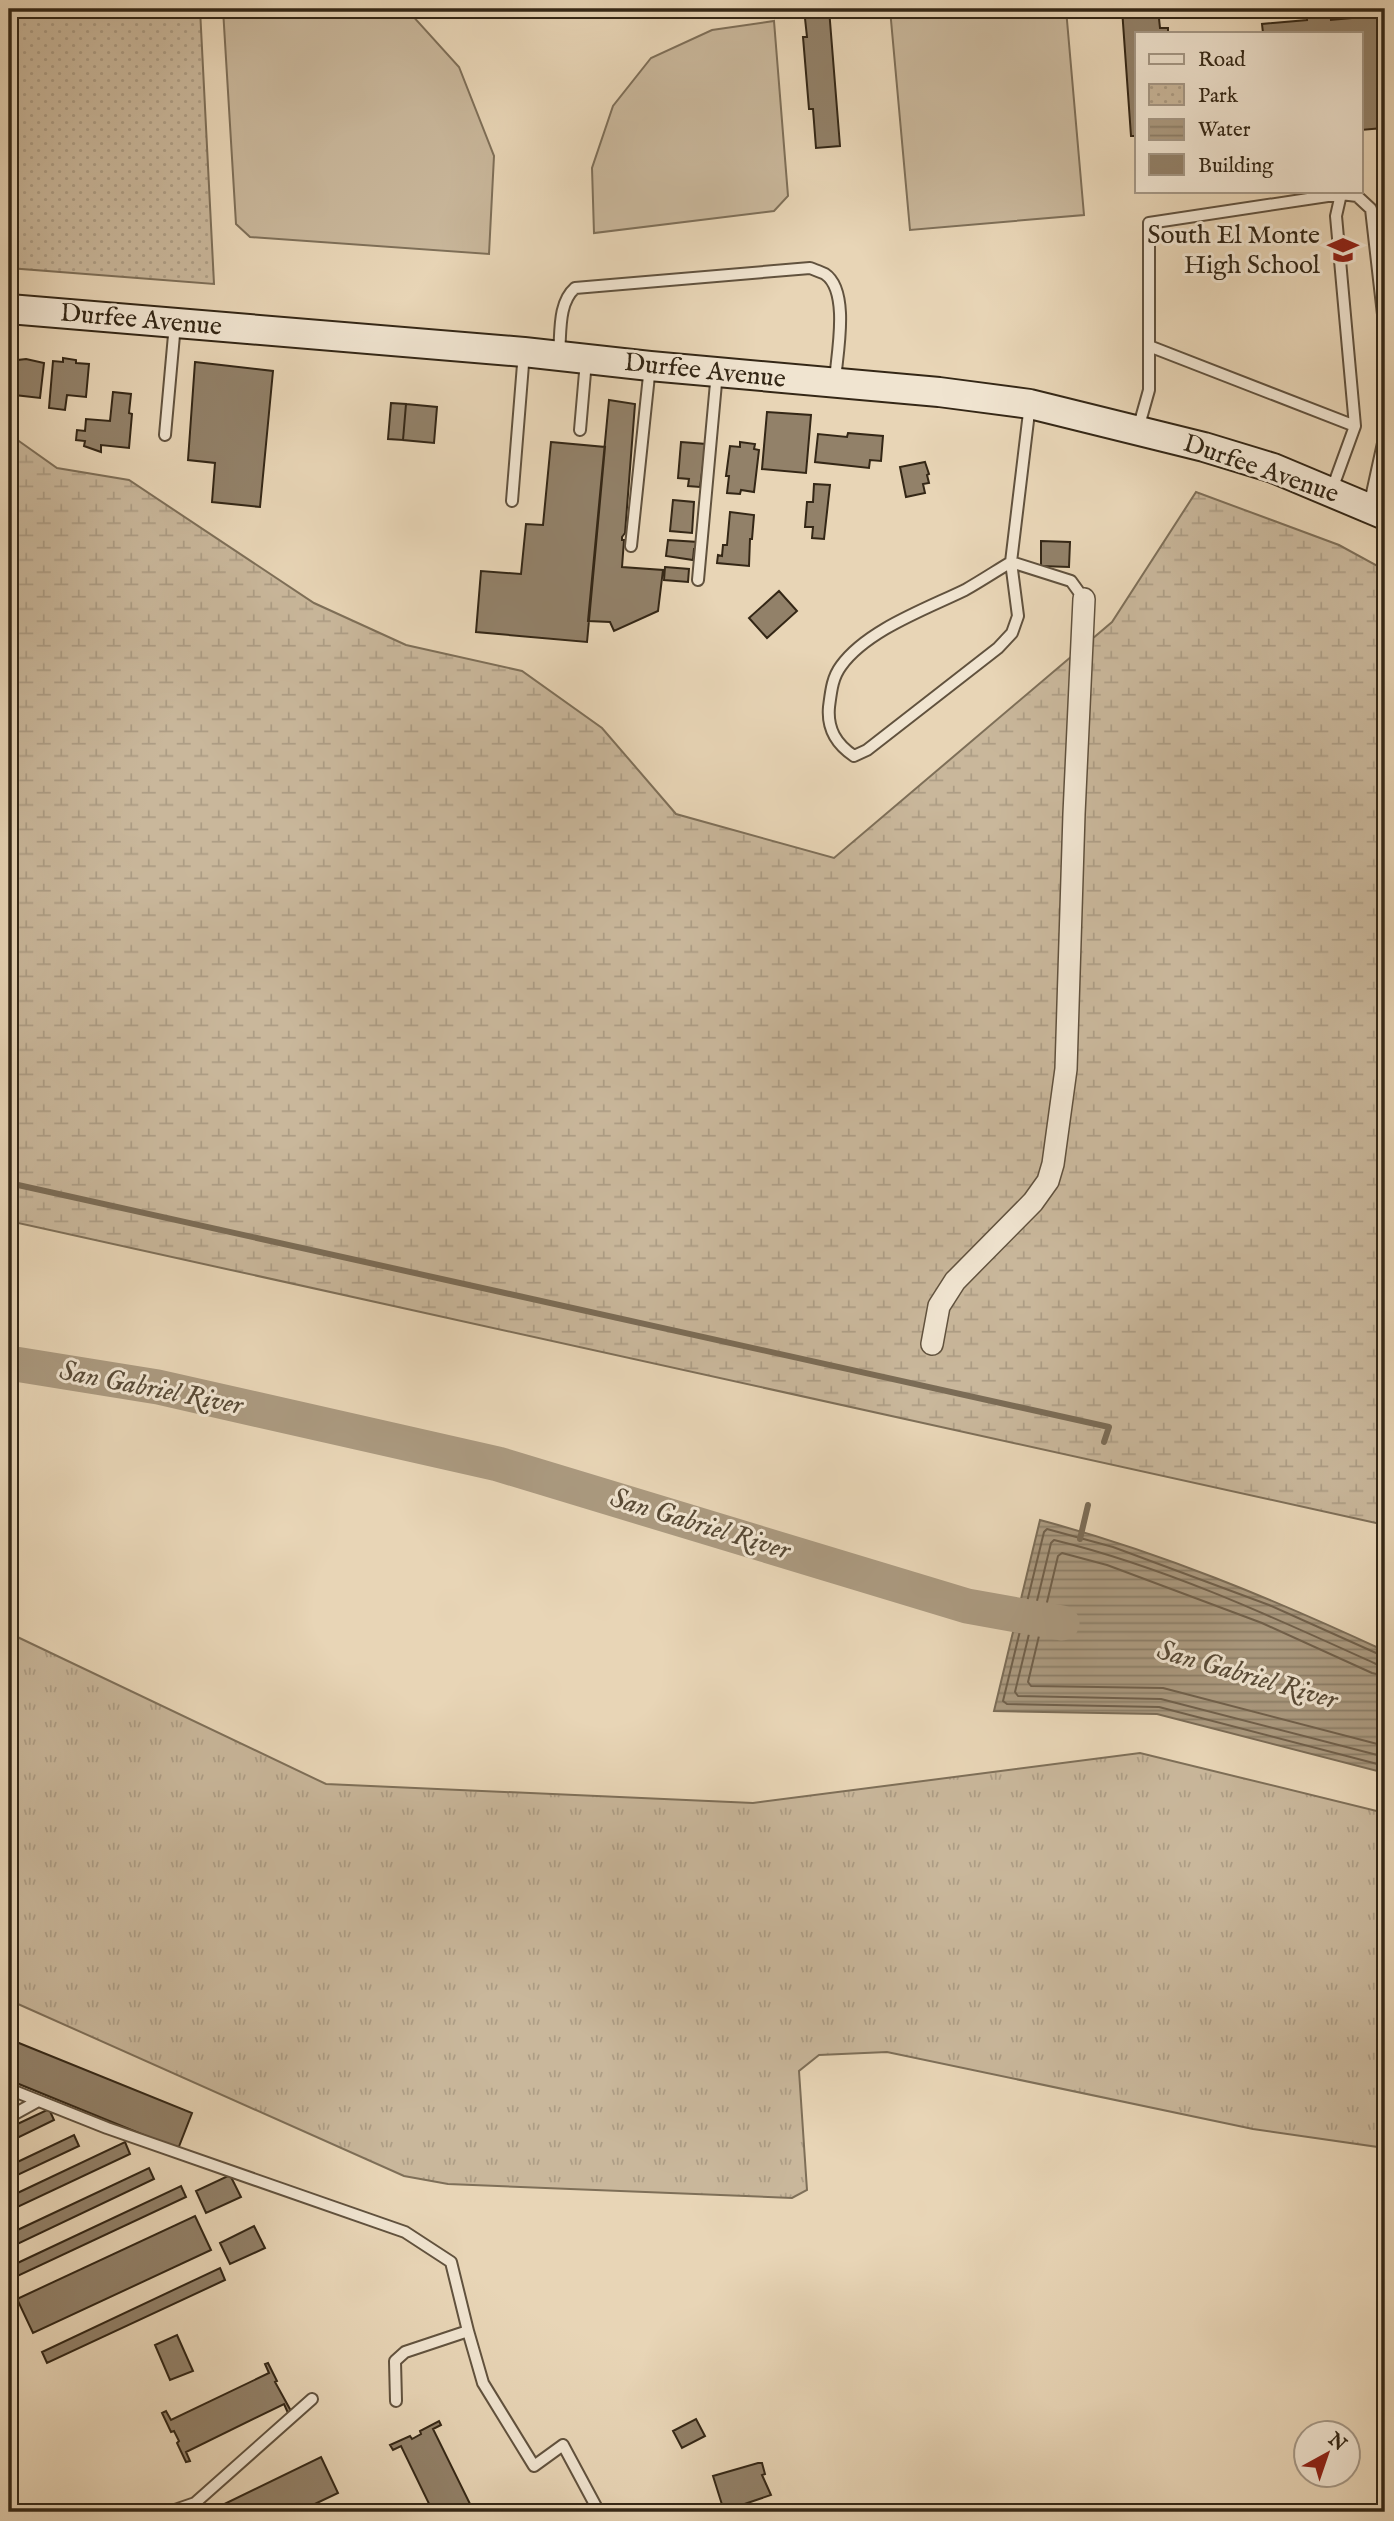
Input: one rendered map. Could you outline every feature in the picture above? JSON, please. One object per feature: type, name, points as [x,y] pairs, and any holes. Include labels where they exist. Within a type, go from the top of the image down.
[{"type":"main road","name":"Durfee Avenue","points":[[9,309],[524,352],[939,392],[1030,404],[1138,429],[1273,468],[1377,511]]},
{"type":"street","points":[[932,1344],[939,1306],[955,1281],[1033,1202],[1048,1181],[1053,1164],[1066,1069],[1084,599]]},
{"type":"lane","points":[[1138,429],[1149,390],[1149,223],[1341,194],[1356,196],[1371,209],[1385,332]]},
{"type":"lane","points":[[1331,492],[1355,426],[1336,216],[1341,194]]},
{"type":"lane","points":[[580,430],[573,357],[562,317],[568,295],[575,288],[810,268],[827,275],[841,302],[835,383]]},
{"type":"lane","points":[[165,435],[175,324]]},
{"type":"lane","points":[[1149,346],[1355,426]]},
{"type":"lane","points":[[512,500],[524,352]]},
{"type":"lane","points":[[631,547],[650,366]]},
{"type":"lane","points":[[698,580],[717,372]]},
{"type":"lane","points":[[1030,404],[1011,562],[1018,616],[1012,633],[998,648],[867,750],[854,756],[839,746],[832,735],[829,711],[832,682],[840,667],[855,650],[884,630],[969,588],[1011,562],[1071,581],[1084,599]]},
{"type":"lane","points":[[1377,511],[1385,434]]},
{"type":"lane","points":[[9,2089],[107,2128],[405,2232],[451,2262],[483,2383],[534,2466],[563,2445],[599,2512]]},
{"type":"lane","points":[[9,2117],[38,2101]]},
{"type":"lane","points":[[396,2401],[395,2361],[405,2352],[468,2331]]},
{"type":"lane","points":[[169,2512],[195,2503],[312,2399]]},
{"type":"green space","points":[[9,9],[200,9],[214,284],[9,268]]},
{"type":"green space","points":[[223,9],[398,9],[411,14],[459,67],[494,156],[489,254],[250,237],[236,224]]},
{"type":"green space","points":[[890,9],[1066,9],[1084,215],[910,230]]},
{"type":"green space","points":[[774,21],[788,196],[774,211],[594,233],[592,168],[613,106],[651,58],[712,30]]},
{"type":"green space","points":[[9,434],[57,468],[129,480],[314,603],[406,645],[522,671],[602,728],[676,814],[834,858],[1112,622],[1196,492],[1339,545],[1385,570],[1385,1525],[9,1221]]},
{"type":"green space","points":[[9,1633],[326,1784],[753,1803],[1140,1753],[1385,1813],[1385,2148],[1253,2129],[887,2052],[819,2055],[799,2071],[807,2190],[792,2198],[448,2184],[404,2176],[9,2000]]},
{"type":"water","points":[[1040,1520],[1129,1547],[1216,1578],[1385,1651],[1385,1773],[1157,1714],[994,1711]]},
{"type":"building","points":[[804,9],[829,9],[840,146],[816,148],[813,109],[809,109],[803,37],[807,37]]},
{"type":"building","points":[[1122,9],[1158,9],[1160,28],[1168,28],[1168,32],[1135,32],[1135,136],[1131,136]]},
{"type":"building","points":[[1306,9],[1330,9],[1331,20],[1385,15],[1383,128],[1362,130],[1362,32],[1263,32],[1262,24],[1307,20]]},
{"type":"building","points":[[63,358],[89,364],[86,397],[67,395],[65,410],[49,408],[53,361],[63,362]]},
{"type":"building","points":[[18,360],[44,363],[40,398],[15,395],[16,384],[9,384],[9,363],[18,364]]},
{"type":"building","points":[[195,362],[273,371],[260,507],[212,502],[215,463],[188,460]]},
{"type":"building","points":[[113,392],[131,394],[129,448],[101,445],[101,452],[84,446],[85,441],[76,440],[77,430],[85,431],[86,419],[110,421]]},
{"type":"building","points":[[609,400],[635,404],[625,533],[622,537],[622,567],[663,570],[658,611],[614,631],[610,622],[588,621]]},
{"type":"building","points":[[391,403],[406,404],[403,440],[388,439]]},
{"type":"building","points":[[406,404],[437,407],[434,443],[403,440]]},
{"type":"building","points":[[767,412],[811,415],[806,473],[762,469]]},
{"type":"building","points":[[848,433],[883,436],[881,461],[870,460],[869,468],[815,462],[818,434],[847,437]]},
{"type":"building","points":[[551,442],[605,447],[587,642],[476,632],[481,571],[521,574],[526,524],[543,525]]},
{"type":"building","points":[[681,442],[706,444],[700,487],[688,486],[689,479],[678,478]]},
{"type":"building","points":[[740,442],[755,444],[754,449],[759,450],[754,492],[741,490],[740,494],[727,493],[730,446],[740,447]]},
{"type":"building","points":[[925,462],[929,483],[923,484],[925,493],[906,497],[900,467]]},
{"type":"building","points":[[814,484],[830,485],[824,539],[812,538],[813,527],[805,527],[807,502],[813,502]]},
{"type":"building","points":[[673,500],[694,502],[692,533],[670,531]]},
{"type":"building","points":[[730,512],[754,515],[749,566],[717,563],[718,555],[722,556],[723,545],[727,545]]},
{"type":"building","points":[[668,540],[698,542],[693,560],[666,556]]},
{"type":"building","points":[[1041,541],[1070,542],[1069,567],[1041,566]]},
{"type":"building","points":[[665,567],[689,569],[688,582],[664,580]]},
{"type":"building","points":[[779,591],[797,611],[767,638],[749,618]]},
{"type":"building","points":[[9,2039],[192,2113],[178,2149],[9,2080]]},
{"type":"building","points":[[49,2109],[54,2120],[9,2142],[9,2128]]},
{"type":"building","points":[[74,2135],[79,2146],[9,2179],[9,2166]]},
{"type":"building","points":[[125,2142],[130,2154],[9,2211],[9,2197]]},
{"type":"building","points":[[149,2168],[154,2179],[9,2248],[9,2234]]},
{"type":"building","points":[[230,2175],[241,2197],[206,2213],[196,2191]]},
{"type":"building","points":[[181,2186],[186,2197],[9,2280],[9,2267]]},
{"type":"building","points":[[195,2216],[211,2250],[33,2333],[17,2299]]},
{"type":"building","points":[[254,2226],[265,2248],[230,2264],[220,2243]]},
{"type":"building","points":[[220,2268],[225,2280],[47,2363],[42,2352]]},
{"type":"building","points":[[177,2335],[193,2371],[170,2380],[155,2345]]},
{"type":"building","points":[[268,2363],[291,2411],[288,2413],[284,2404],[186,2452],[190,2461],[186,2462],[177,2443],[179,2441],[174,2431],[171,2432],[162,2413],[166,2411],[171,2420],[269,2373],[265,2364]]},
{"type":"building","points":[[696,2419],[705,2436],[682,2448],[673,2431]]},
{"type":"building","points":[[439,2421],[441,2425],[433,2429],[474,2512],[433,2512],[401,2446],[393,2450],[390,2445],[410,2436],[412,2439],[421,2434],[420,2431]]},
{"type":"building","points":[[321,2457],[338,2493],[298,2512],[208,2512]]},
{"type":"building","points":[[762,2463],[765,2474],[762,2475],[771,2495],[724,2511],[713,2476]]},
{"type":"waterway","points":[[9,1183],[1109,1427],[1104,1442]]},
{"type":"waterway","name":"San Gabriel River","points":[[9,1363],[158,1387],[498,1464],[967,1606],[1062,1623]]},
{"type":"waterway","points":[[1080,1539],[1088,1505]]},
{"type":"place","name":"South El Monte High School","points":[[1343,250]]}]
